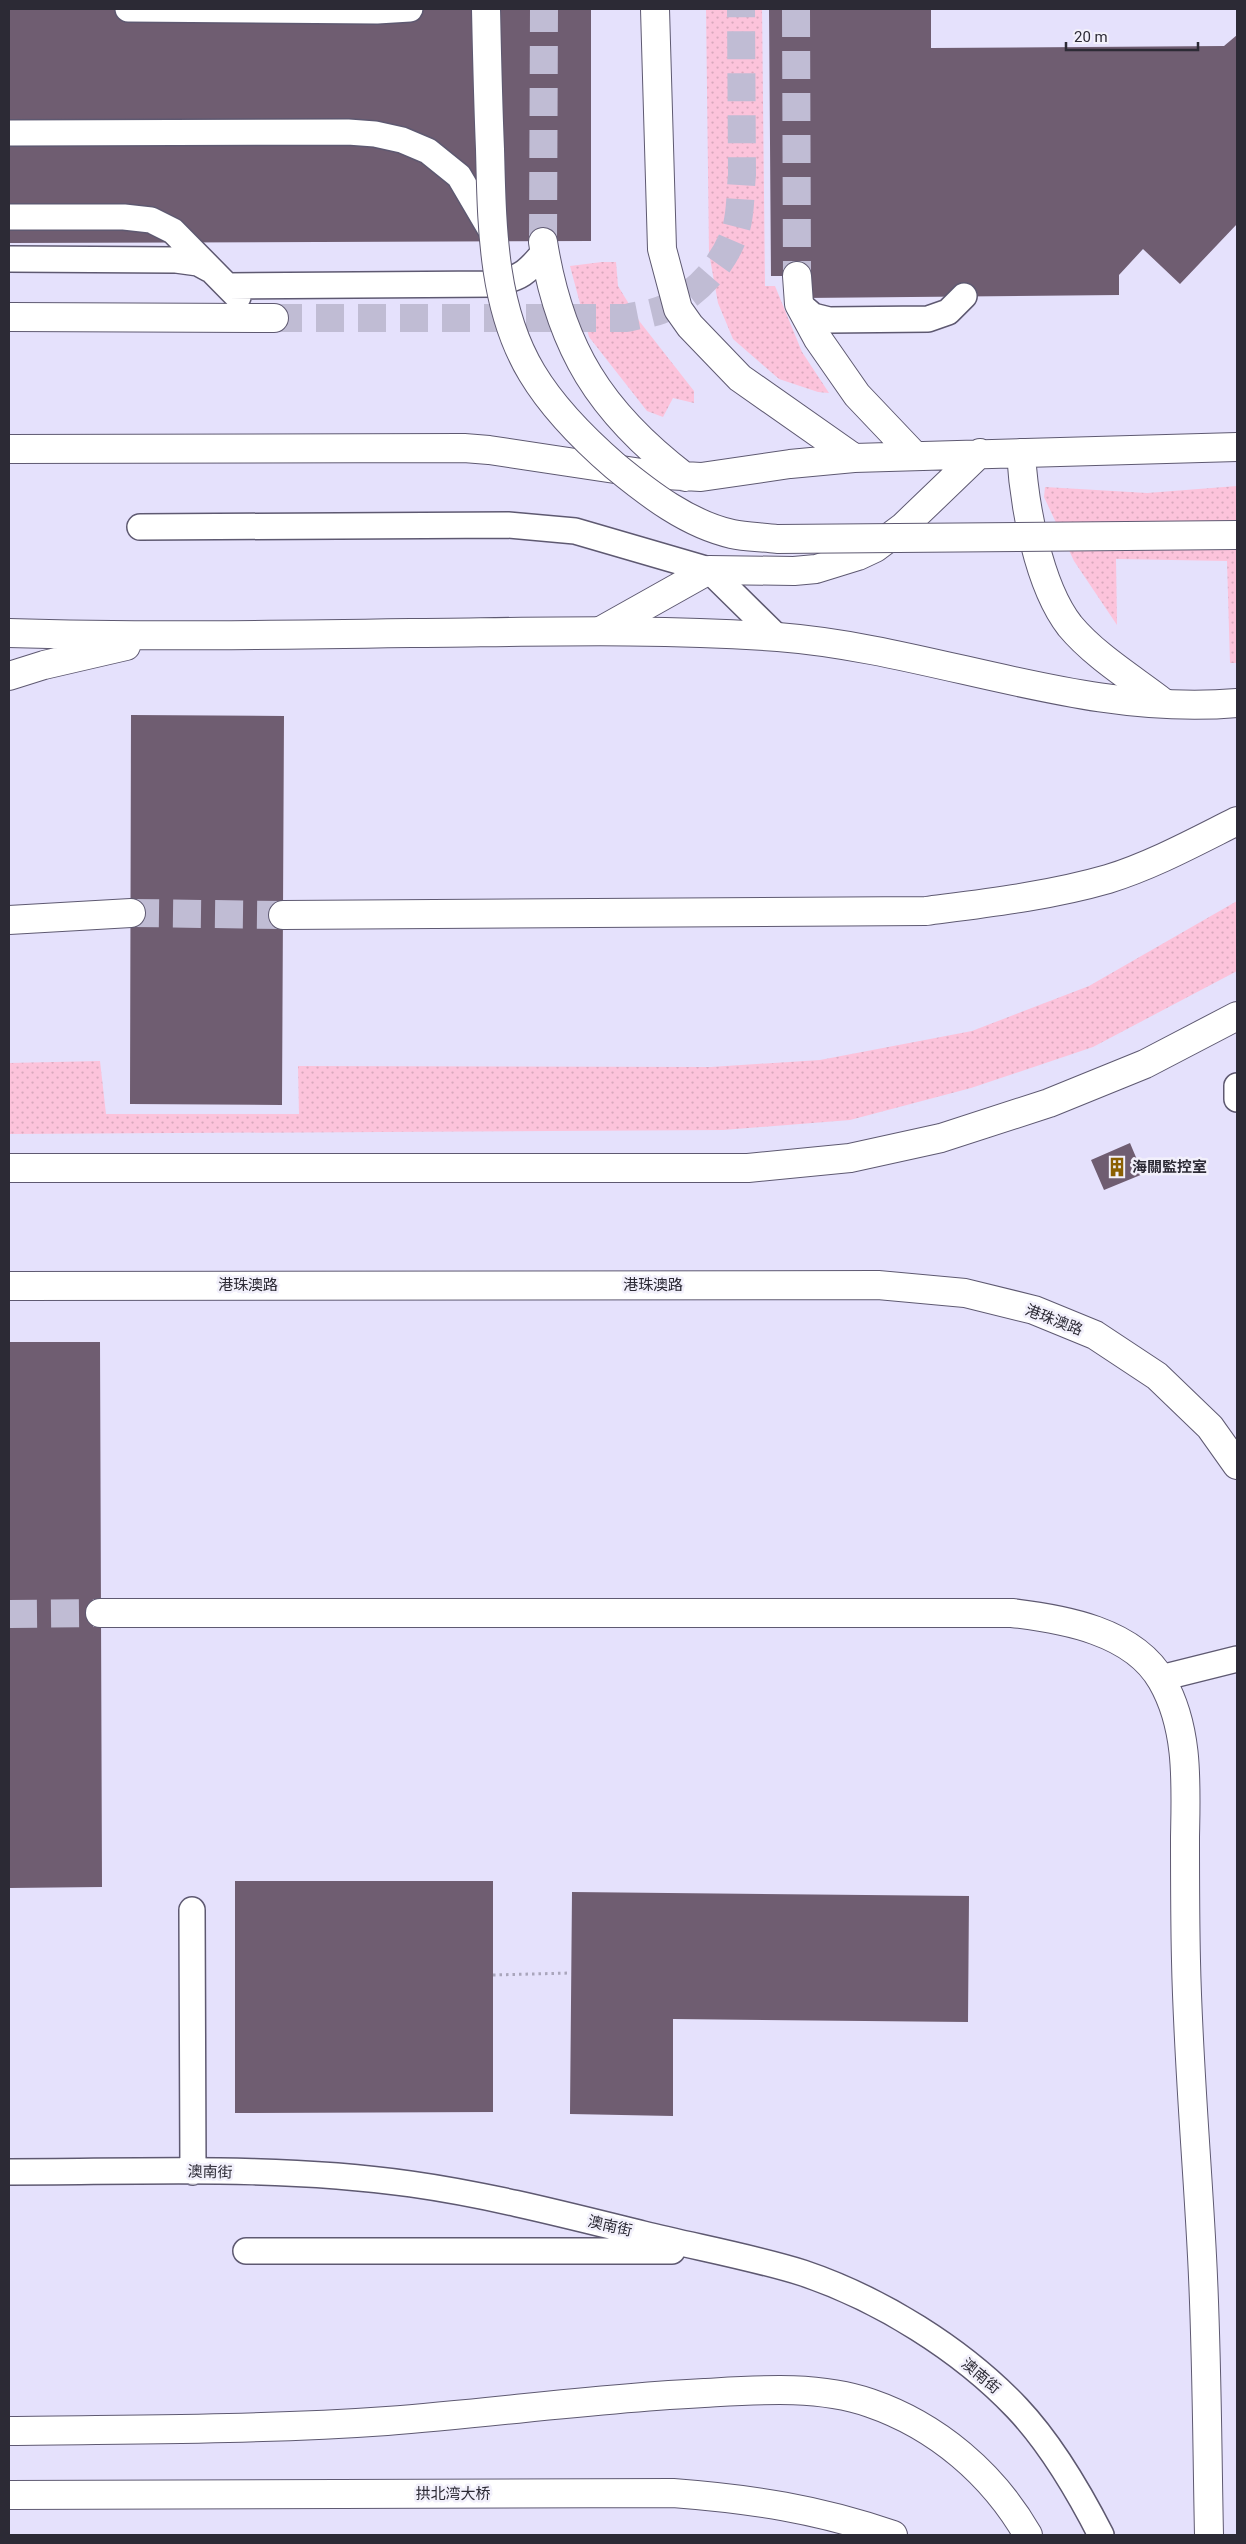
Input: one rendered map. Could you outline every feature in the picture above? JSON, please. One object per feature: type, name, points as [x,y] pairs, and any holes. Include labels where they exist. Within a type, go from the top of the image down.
[{"type":"main road","points":[[486,9],[492,234],[504,302],[518,343],[532,372],[551,402],[606,458],[647,493],[698,522],[732,534],[785,539],[1237,535]]},
{"type":"main road","points":[[655,9],[662,249],[678,309],[690,326],[740,378],[854,458]]},
{"type":"main road","points":[[544,246],[552,290],[564,326],[580,362],[625,426],[653,453],[685,477]]},
{"type":"main road","points":[[797,276],[799,304],[818,340],[857,395],[914,455]]},
{"type":"main road","points":[[9,318],[274,318]]},
{"type":"main road","points":[[9,449],[464,448],[489,450],[648,474],[701,477],[790,464],[854,458],[1237,447]]},
{"type":"main road","points":[[602,630],[709,570],[794,571],[816,569],[858,556],[875,548],[903,527],[980,453]]},
{"type":"main road","points":[[1021,453],[1023,487],[1030,520],[1048,589],[1058,608],[1084,640],[1164,703]]},
{"type":"main road","points":[[9,633],[166,637],[602,630],[776,637],[875,650],[1076,694],[1164,703],[1215,705],[1237,703]]},
{"type":"main road","points":[[9,655],[55,648],[166,637]]},
{"type":"main road","points":[[9,676],[44,665],[166,637]]},
{"type":"main road","points":[[283,915],[926,911],[1015,899],[1108,879],[1174,853],[1237,821]]},
{"type":"main road","points":[[9,920],[130,913]]},
{"type":"main road","points":[[9,1168],[748,1168],[850,1158],[941,1138],[1049,1103],[1145,1064],[1237,1016]]},
{"type":"main road","name":"港珠澳路","points":[[9,1286],[878,1284],[965,1293],[1034,1310],[1095,1335],[1157,1376],[1210,1427],[1237,1466]]},
{"type":"main road","points":[[100,1613],[1012,1613],[1056,1618],[1101,1631],[1138,1653],[1161,1678],[1176,1712],[1183,1746],[1186,1784],[1186,1963],[1206,2333],[1209,2535]]},
{"type":"main road","points":[[9,2431],[385,2421],[667,2395],[768,2390],[822,2393],[868,2402],[913,2421],[947,2443],[979,2471],[1010,2505],[1028,2535]]},
{"type":"main road","name":"拱北湾大桥","points":[[9,2495],[672,2493],[742,2498],[808,2510],[893,2535]]},
{"type":"lane","points":[[128,9],[377,11],[410,9]]},
{"type":"lane","points":[[9,134],[348,132],[375,134],[402,140],[428,151],[459,176],[492,234]]},
{"type":"lane","points":[[9,217],[124,217],[151,220],[173,232],[252,309],[274,318]]},
{"type":"lane","points":[[9,259],[176,260],[198,263],[221,279],[492,284],[515,279],[528,272],[544,246]]},
{"type":"lane","points":[[799,304],[814,316],[828,320],[928,319],[948,312],[964,296]]},
{"type":"lane","points":[[140,527],[508,525],[575,531],[709,570],[776,637]]},
{"type":"lane","points":[[1237,1086],[1237,1099]]},
{"type":"lane","points":[[1161,1678],[1237,1659]]},
{"type":"lane","points":[[192,1910],[193,2172]]},
{"type":"lane","name":"澳南街","points":[[9,2172],[193,2172],[316,2175],[410,2184],[507,2202],[801,2273],[869,2299],[975,2368],[1019,2410],[1050,2450],[1101,2535]]},
{"type":"lane","points":[[246,2251],[712,2251]]},
{"type":"path","points":[[493,1975],[571,1973]]},
{"type":"shaded area","points":[[706,9],[762,9],[765,286],[775,286],[802,352],[829,393],[818,392],[779,379],[733,339],[718,303],[709,253]]},
{"type":"shaded area","points":[[616,262],[618,286],[640,322],[694,391],[694,403],[673,398],[663,417],[647,411],[589,337],[570,266]]},
{"type":"shaded area","points":[[1237,486],[1237,663],[1230,663],[1227,561],[1116,559],[1117,625],[1074,561],[1044,497],[1045,487],[1147,493]]},
{"type":"shaded area","points":[[1237,901],[1237,971],[1093,1047],[971,1088],[850,1120],[723,1130],[9,1134],[9,1063],[100,1061],[106,1114],[299,1114],[298,1066],[711,1067],[820,1060],[972,1031],[1089,986]]},
{"type":"building","points":[[9,9],[591,9],[591,241],[9,243]]},
{"type":"building","points":[[769,9],[931,9],[931,48],[1224,46],[1237,35],[1237,224],[1180,284],[1143,249],[1119,275],[1119,295],[804,298],[803,276],[771,276]]},
{"type":"building","points":[[131,715],[284,716],[282,1105],[130,1104]]},
{"type":"building","name":"海關監控室","points":[[1130,1143],[1143,1174],[1104,1190],[1091,1160]]},
{"type":"building","points":[[9,1342],[100,1342],[102,1887],[9,1888]]},
{"type":"building","points":[[235,1881],[493,1881],[493,2112],[235,2113]]},
{"type":"building","points":[[572,1892],[969,1896],[968,2022],[673,2019],[673,2116],[570,2114]]},
{"type":"tunnel","points":[[543,242],[544,9]]},
{"type":"tunnel","points":[[274,318],[627,318],[653,313],[685,297],[706,279],[723,257],[730,245],[738,218],[742,175],[741,9]]},
{"type":"tunnel","points":[[796,9],[797,276]]},
{"type":"tunnel","points":[[131,913],[283,915]]},
{"type":"tunnel","points":[[9,1614],[100,1613]]},
{"type":"place","name":"海關監控室","points":[[1117,1167]]}]
